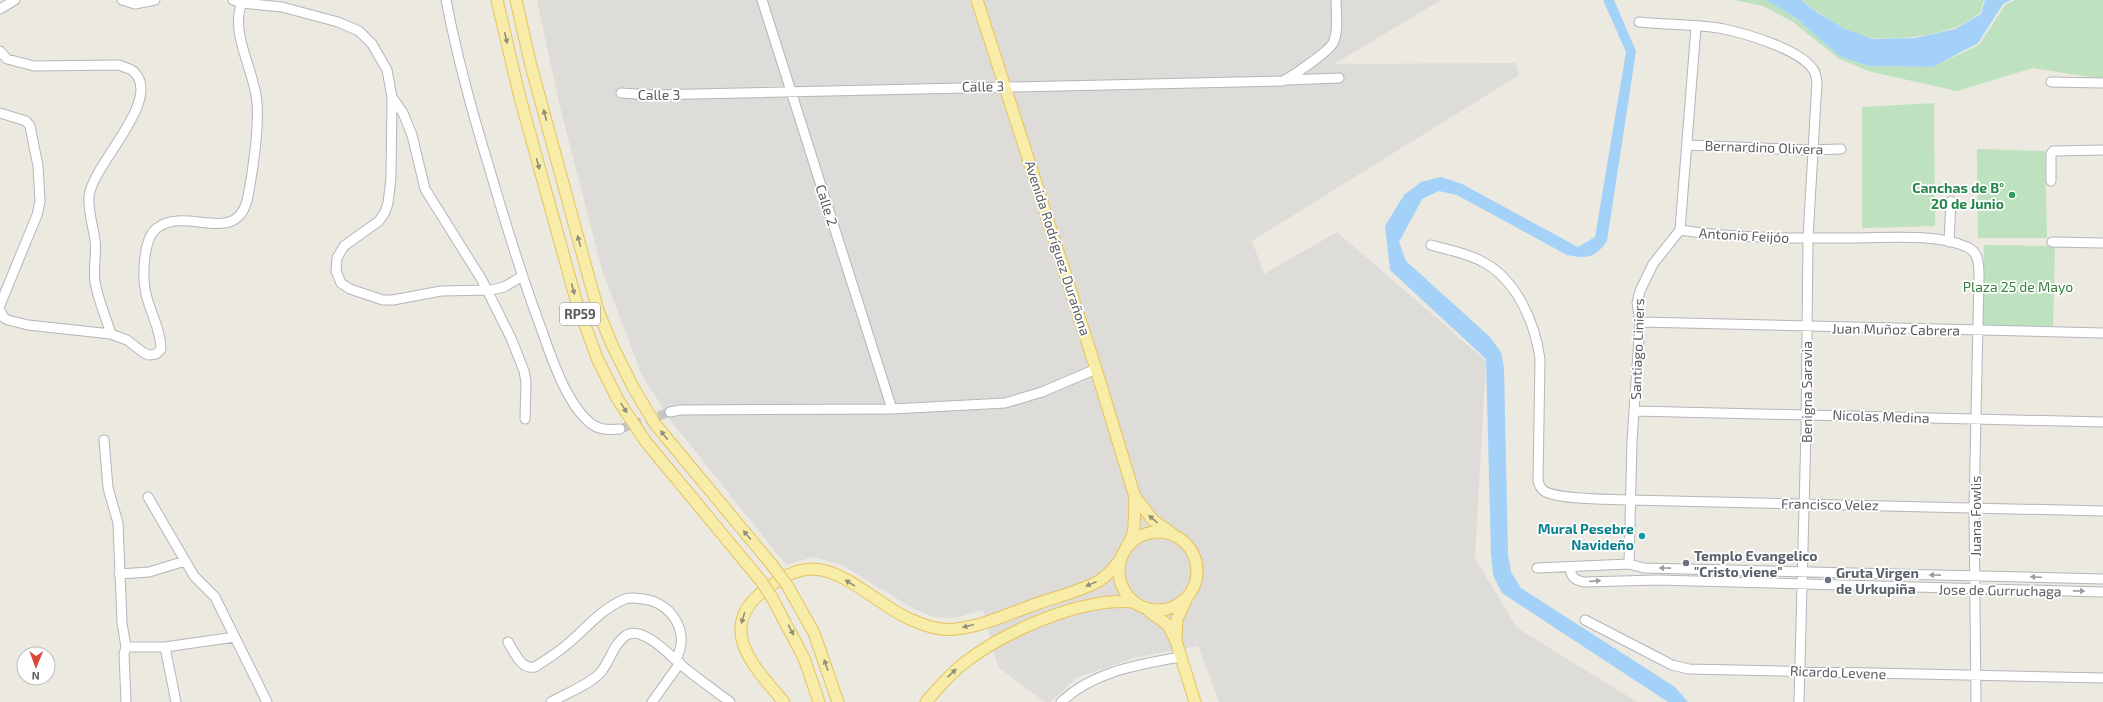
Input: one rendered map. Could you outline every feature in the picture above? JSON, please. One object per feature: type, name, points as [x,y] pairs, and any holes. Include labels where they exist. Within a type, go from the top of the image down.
[{"type":"main road","name":"RP59","points":[[497,0],[519,94],[576,300],[597,358],[618,400],[646,442],[772,596],[804,658],[819,702]]},
{"type":"main road","name":"RP59","points":[[516,0],[530,62],[590,282],[599,313],[612,345],[632,387],[655,424],[787,585],[814,633],[838,702]]},
{"type":"main road","name":"Avenida Rodríguez Durañona","points":[[977,0],[1006,86],[1096,369],[1135,497]]},
{"type":"main road","points":[[1135,497],[1153,520],[1176,536],[1192,551],[1198,571],[1192,591],[1186,600],[1178,619],[1176,641]]},
{"type":"main road","points":[[1135,497],[1134,527],[1132,537],[1123,555],[1119,574],[1121,585],[1126,594],[1138,605],[1162,619],[1168,625],[1176,641],[1195,702]]},
{"type":"main road","points":[[784,702],[744,650],[740,632],[746,611],[758,595],[780,579],[796,571],[814,569],[833,574],[910,620],[935,628],[955,629],[981,623],[1090,585],[1111,572],[1132,542],[1148,534],[1165,533],[1176,536]]},
{"type":"main road","points":[[926,702],[963,664],[1013,633],[1063,613],[1095,604],[1113,601],[1138,605],[1154,610],[1166,610],[1186,600]]},
{"type":"street","points":[[0,9],[15,0]]},
{"type":"street","points":[[122,0],[135,4],[155,0]]},
{"type":"street","points":[[446,0],[463,80],[521,277],[556,371],[588,422],[608,430],[620,429]]},
{"type":"street","name":"Calle 2","points":[[762,0],[892,409]]},
{"type":"street","points":[[1283,80],[1292,76],[1332,44],[1335,32],[1336,0]]},
{"type":"street","points":[[0,310],[4,318],[21,323],[111,334],[127,340],[149,355],[156,354],[161,349],[161,340],[146,292],[145,255],[148,241],[156,228],[167,222],[183,220],[222,224],[231,222],[237,219],[244,210],[248,197],[258,115],[255,88],[239,28],[239,1],[283,4],[338,22],[359,31],[372,44],[387,70],[392,97],[391,178],[388,203],[385,212],[379,221],[344,246],[337,258],[336,271],[341,283],[383,300],[393,300],[441,291],[487,291],[504,287],[521,277]]},
{"type":"street","points":[[1639,22],[1696,27],[1680,230]]},
{"type":"street","name":"Benigna Saravia","points":[[1696,27],[1723,29],[1780,48],[1811,66],[1815,72],[1817,82],[1808,238],[1799,702]]},
{"type":"street","points":[[0,51],[7,59],[34,66],[118,65],[132,70],[139,78],[142,88],[134,115],[92,184],[89,197],[95,242],[95,280],[98,298],[111,334]]},
{"type":"street","name":"Calle 3","points":[[621,93],[650,95],[1339,78]]},
{"type":"street","points":[[2051,82],[2103,83]]},
{"type":"street","points":[[392,97],[403,113],[412,135],[425,189],[464,250],[487,291],[524,371],[526,382],[525,419]]},
{"type":"street","points":[[0,113],[26,121],[30,126],[40,192],[36,215],[0,305]]},
{"type":"street","name":"Bernardino Olivera","points":[[1687,145],[1842,149]]},
{"type":"street","points":[[2052,181],[2051,154],[2057,150],[2103,150]]},
{"type":"street","points":[[1949,242],[1951,201]]},
{"type":"street","name":"Antonio Feijóo","points":[[1680,230],[1736,236],[1808,238],[1920,238],[1949,242]]},
{"type":"street","name":"Santiago Liniers","points":[[1629,564],[1630,500],[1640,322],[1637,303],[1640,291],[1653,264],[1680,230]]},
{"type":"street","name":"Juana Fowlis","points":[[1949,242],[1968,247],[1977,256],[1979,276],[1974,508],[1976,702]]},
{"type":"street","points":[[2052,242],[2103,243]]},
{"type":"street","name":"Francisco Velez","points":[[1431,245],[1485,262],[1506,279],[1524,307],[1538,343],[1540,359],[1538,481],[1540,488],[1545,492],[1558,496],[1630,500],[2103,511]]},
{"type":"street","name":"Juan Muñoz Cabrera","points":[[1640,322],[2103,333]]},
{"type":"street","points":[[670,412],[680,410],[892,409],[1005,403],[1042,392],[1096,369]]},
{"type":"street","name":"Nicolas Medina","points":[[1635,411],[2103,422]]},
{"type":"street","points":[[104,440],[108,488],[118,524],[122,623],[126,647],[124,654],[126,702]]},
{"type":"street","points":[[148,497],[194,576],[215,597],[267,702]]},
{"type":"street","points":[[120,574],[149,572],[185,561]]},
{"type":"street","name":"Jose de Gurruchaga","points":[[1537,568],[1629,564],[1644,568],[2103,579]]},
{"type":"street","name":"Jose de Gurruchaga","points":[[1570,567],[1572,576],[1575,579],[1584,582],[1629,580],[1975,590],[2103,592]]},
{"type":"street","points":[[508,642],[523,665],[530,668],[535,667],[563,648],[595,618],[617,604],[632,598],[657,602],[675,617],[680,628],[680,647],[678,661],[652,702]]},
{"type":"street","name":"Ricardo Levene","points":[[1585,620],[1680,668],[2103,678]]},
{"type":"street","points":[[551,702],[596,677],[625,636],[636,634],[647,638],[669,652],[678,661],[730,702]]},
{"type":"street","points":[[126,647],[165,647],[235,637]]},
{"type":"street","points":[[165,647],[176,702]]},
{"type":"street","points":[[1061,702],[1080,686],[1098,676],[1180,657]]},
{"type":"shaded area","points":[[537,0],[1441,0],[1334,64],[1516,63],[1519,75],[1252,241],[1264,274],[1337,232],[1486,361],[1475,558],[1517,628],[1637,702],[1219,702],[1198,646],[1137,657],[1078,677],[1050,702],[1045,702],[998,667],[983,610],[955,618],[934,617],[914,609],[840,564],[813,557],[786,565],[671,421],[641,373],[602,270],[559,103]]},
{"type":"green space","points":[[1734,0],[1766,0],[1796,18],[1839,56],[1869,66],[1933,67],[1979,45],[2005,5],[2015,0],[2103,0],[2103,79],[2033,68],[1957,91],[1868,71],[1838,58],[1793,22],[1763,6]]},
{"type":"green space","points":[[1802,0],[1984,0],[1980,13],[1957,27],[1944,31],[1904,38],[1875,38],[1856,33],[1836,24]]},
{"type":"green space","points":[[1934,103],[1935,226],[1862,228],[1862,107]]},
{"type":"green space","name":"Canchas de B° 20 de Junio","points":[[1977,149],[2045,151],[2047,238],[1978,238]]},
{"type":"green space","name":"Plaza 25 de Mayo","points":[[1984,245],[2055,246],[2053,327],[1982,327]]},
{"type":"water","points":[[1603,0],[1614,0],[1636,51],[1607,241],[1603,247],[1595,254],[1586,257],[1567,255],[1457,195],[1439,191],[1422,199],[1399,242],[1406,261],[1490,337],[1501,352],[1504,368],[1508,554],[1511,572],[1521,588],[1675,687],[1688,702],[1668,702],[1502,593],[1493,575],[1491,554],[1486,359],[1390,270],[1385,226],[1404,195],[1421,182],[1441,177],[1462,184],[1578,247],[1595,237],[1626,52]]},
{"type":"water","points":[[1766,0],[1801,0],[1818,13],[1845,29],[1873,39],[1915,38],[1955,29],[1981,14],[1985,0],[2011,0],[2003,4],[1978,43],[1933,67],[1869,66],[1839,56],[1796,18]]},
{"type":"tunnel","points":[[620,429],[670,412]]},
{"type":"place","name":"Canchas de B° 20 de Junio","points":[[2012,195]]},
{"type":"place","name":"Mural Pesebre Navideño","points":[[1642,536]]},
{"type":"place","name":"Templo Evangelico \"Cristo viene\"","points":[[1686,563]]},
{"type":"place","name":"Gruta Virgen de Urkupiña","points":[[1828,580]]}]
